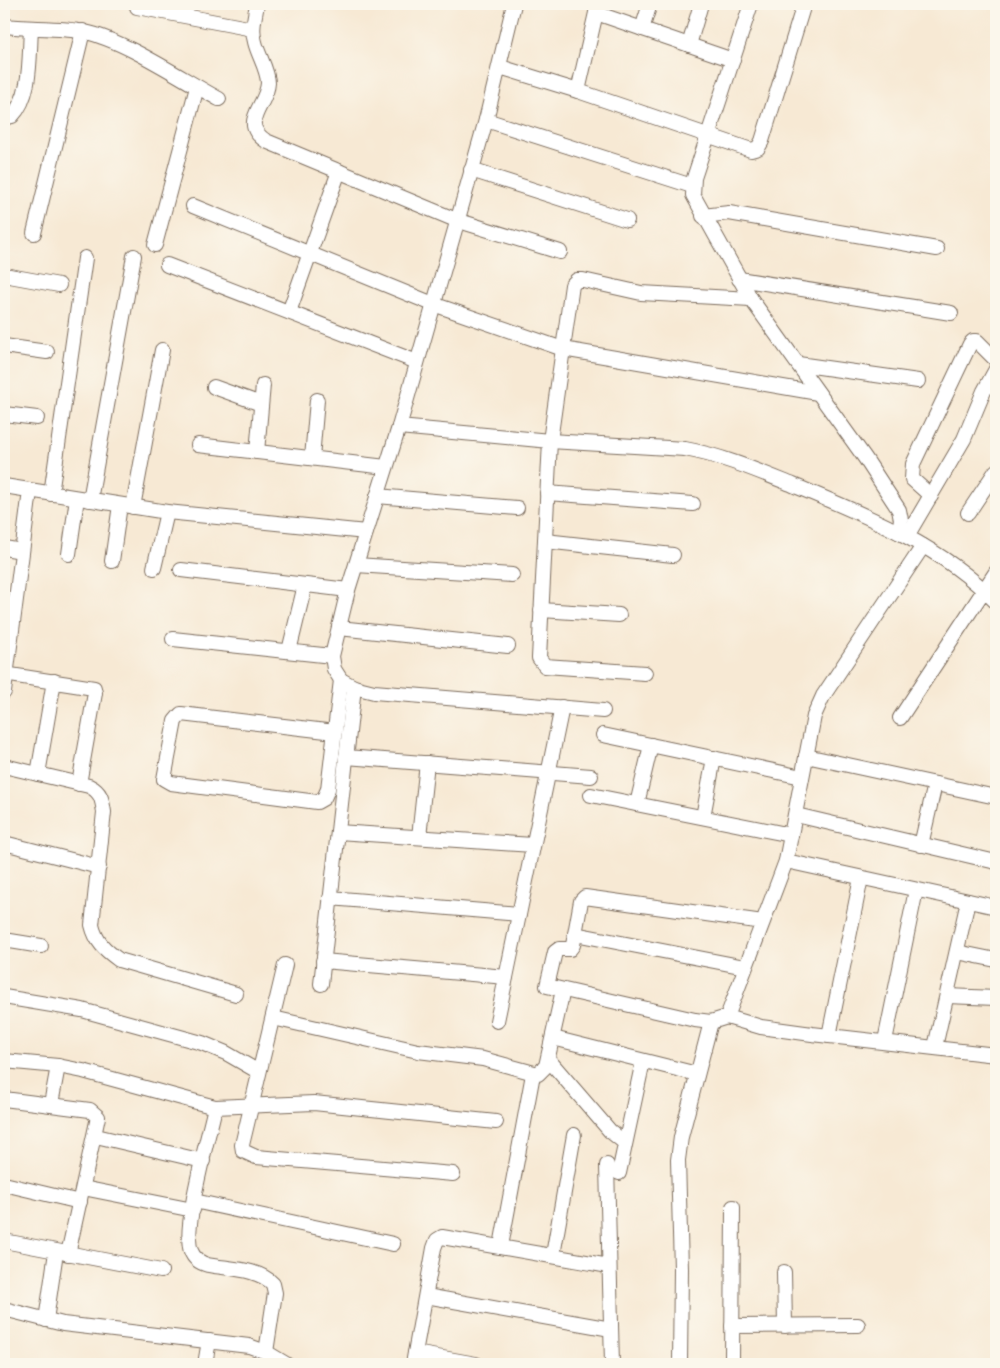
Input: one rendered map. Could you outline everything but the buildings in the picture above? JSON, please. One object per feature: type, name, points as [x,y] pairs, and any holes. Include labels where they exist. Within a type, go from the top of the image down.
[{"type":"street","points":[[257,4],[253,30],[268,81],[266,91],[254,119],[253,128],[257,135],[266,141],[456,220],[560,252]]},
{"type":"street","points":[[514,4],[486,120],[456,220],[399,426],[348,590],[332,656],[334,669],[341,680],[354,687],[374,692],[603,711]]},
{"type":"street","points":[[642,29],[650,4]]},
{"type":"street","points":[[689,45],[701,4]]},
{"type":"street","points":[[751,4],[692,186],[696,202],[751,299],[899,510],[903,534]]},
{"type":"street","points":[[500,67],[578,91],[710,135],[743,149],[751,150],[758,148],[804,4]]},
{"type":"street","points":[[136,7],[253,30]]},
{"type":"street","points":[[578,91],[597,8],[642,29],[733,60]]},
{"type":"street","points":[[4,26],[31,30],[83,31],[122,46],[219,99]]},
{"type":"street","points":[[4,118],[12,116],[22,100],[28,67],[31,30]]},
{"type":"street","points":[[34,233],[83,31]]},
{"type":"street","points":[[155,245],[197,87]]},
{"type":"street","points":[[486,120],[692,186]]},
{"type":"street","points":[[471,170],[627,220]]},
{"type":"street","points":[[289,312],[339,171]]},
{"type":"street","points":[[194,206],[433,304],[563,349],[818,393]]},
{"type":"street","points":[[704,216],[729,213],[937,249]]},
{"type":"street","points":[[69,554],[83,499],[134,256]]},
{"type":"street","points":[[51,494],[85,258]]},
{"type":"street","points":[[167,265],[417,362]]},
{"type":"street","points":[[4,276],[60,285]]},
{"type":"street","points":[[739,278],[951,313]]},
{"type":"street","points":[[645,673],[545,666],[539,658],[550,441],[572,285],[577,280],[642,293],[751,299]]},
{"type":"street","points":[[931,496],[912,479],[913,464],[970,344],[973,340],[977,341],[996,360]]},
{"type":"street","points":[[4,346],[47,352]]},
{"type":"street","points":[[112,561],[162,350]]},
{"type":"street","points":[[798,364],[918,381]]},
{"type":"street","points":[[903,534],[931,496],[964,439],[992,389],[996,369]]},
{"type":"street","points":[[257,452],[263,385]]},
{"type":"street","points":[[214,387],[261,404]]},
{"type":"street","points":[[312,458],[317,400]]},
{"type":"street","points":[[4,414],[37,418]]},
{"type":"street","points":[[399,426],[550,441],[686,449],[704,453],[748,467],[848,507],[903,534],[985,590],[996,602]]},
{"type":"street","points":[[198,445],[386,467]]},
{"type":"street","points":[[968,513],[996,471]]},
{"type":"street","points":[[4,486],[167,512],[366,532]]},
{"type":"street","points":[[4,692],[10,609],[22,551],[30,491]]},
{"type":"street","points":[[547,493],[693,504]]},
{"type":"street","points":[[377,496],[517,508]]},
{"type":"street","points":[[154,568],[167,512]]},
{"type":"street","points":[[545,541],[673,555]]},
{"type":"street","points":[[727,1018],[786,861],[814,716],[823,696],[923,546]]},
{"type":"street","points":[[4,548],[22,551]]},
{"type":"street","points":[[356,565],[512,575]]},
{"type":"street","points":[[181,570],[348,590]]},
{"type":"street","points":[[900,718],[996,572]]},
{"type":"street","points":[[289,652],[304,585]]},
{"type":"street","points":[[541,610],[619,615]]},
{"type":"street","points":[[339,628],[508,646]]},
{"type":"street","points":[[173,639],[332,656]]},
{"type":"street","points":[[5,674],[94,688],[95,693],[79,784]]},
{"type":"street","points":[[335,732],[181,714],[175,721],[164,779],[171,783],[317,802],[324,798],[328,790],[335,732],[341,680]]},
{"type":"street","points":[[38,774],[54,681]]},
{"type":"street","points":[[321,984],[354,687]]},
{"type":"street","points":[[497,1021],[562,707]]},
{"type":"street","points":[[603,735],[802,777]]},
{"type":"street","points":[[637,804],[651,745]]},
{"type":"street","points":[[346,756],[591,776]]},
{"type":"street","points":[[806,756],[996,797]]},
{"type":"street","points":[[702,817],[714,758]]},
{"type":"street","points":[[420,837],[427,763]]},
{"type":"street","points":[[4,766],[79,784],[97,790],[102,798],[104,812],[92,925],[95,937],[105,950],[119,960],[236,994]]},
{"type":"street","points":[[921,845],[935,784]]},
{"type":"street","points":[[592,795],[792,835]]},
{"type":"street","points":[[796,815],[996,862]]},
{"type":"street","points":[[338,832],[533,846]]},
{"type":"street","points":[[4,843],[99,867]]},
{"type":"street","points":[[786,861],[996,907]]},
{"type":"street","points":[[829,1036],[861,878]]},
{"type":"street","points":[[885,1041],[916,890]]},
{"type":"street","points":[[763,922],[584,897],[581,901],[575,934],[570,949],[559,949],[555,952],[547,986],[710,1022],[727,1018],[761,1027],[996,1055]]},
{"type":"street","points":[[330,898],[519,914]]},
{"type":"street","points":[[935,1047],[968,901]]},
{"type":"street","points":[[575,934],[745,967]]},
{"type":"street","points":[[4,940],[41,946]]},
{"type":"street","points":[[957,952],[996,960]]},
{"type":"street","points":[[323,961],[506,977]]},
{"type":"street","points":[[285,965],[242,1145],[247,1155],[256,1158],[453,1174]]},
{"type":"street","points":[[273,1018],[418,1051],[483,1059],[533,1074],[542,1071],[548,1059],[564,990]]},
{"type":"street","points":[[947,996],[996,998]]},
{"type":"street","points":[[4,997],[82,1010],[202,1042],[259,1072]]},
{"type":"street","points":[[680,1364],[681,1269],[678,1160],[696,1074],[710,1022]]},
{"type":"street","points":[[552,1038],[696,1074]]},
{"type":"street","points":[[548,1059],[610,1131],[625,1143]]},
{"type":"street","points":[[4,1061],[58,1066],[215,1108],[314,1103],[496,1122]]},
{"type":"street","points":[[612,1364],[609,1266],[613,1169],[625,1143],[643,1061]]},
{"type":"street","points":[[51,1104],[58,1066]]},
{"type":"street","points":[[501,1246],[533,1074]]},
{"type":"street","points":[[4,1099],[51,1104],[96,1113],[98,1117],[96,1136],[82,1195],[62,1253],[46,1320]]},
{"type":"street","points":[[215,1108],[193,1205],[190,1249],[194,1258],[202,1264],[258,1274],[273,1284],[275,1293],[266,1352]]},
{"type":"street","points":[[553,1256],[574,1135]]},
{"type":"street","points":[[96,1136],[203,1161]]},
{"type":"street","points":[[4,1184],[82,1195],[193,1205],[393,1244]]},
{"type":"street","points":[[732,1364],[733,1207]]},
{"type":"street","points":[[476,1364],[414,1359],[437,1240],[442,1237],[609,1266]]},
{"type":"street","points":[[4,1241],[162,1271]]},
{"type":"street","points":[[784,1272],[785,1326]]},
{"type":"street","points":[[426,1296],[611,1329]]},
{"type":"street","points":[[4,1309],[46,1320],[248,1346],[266,1352],[286,1364]]},
{"type":"street","points":[[732,1326],[858,1324]]},
{"type":"street","points":[[205,1364],[209,1342]]}]
